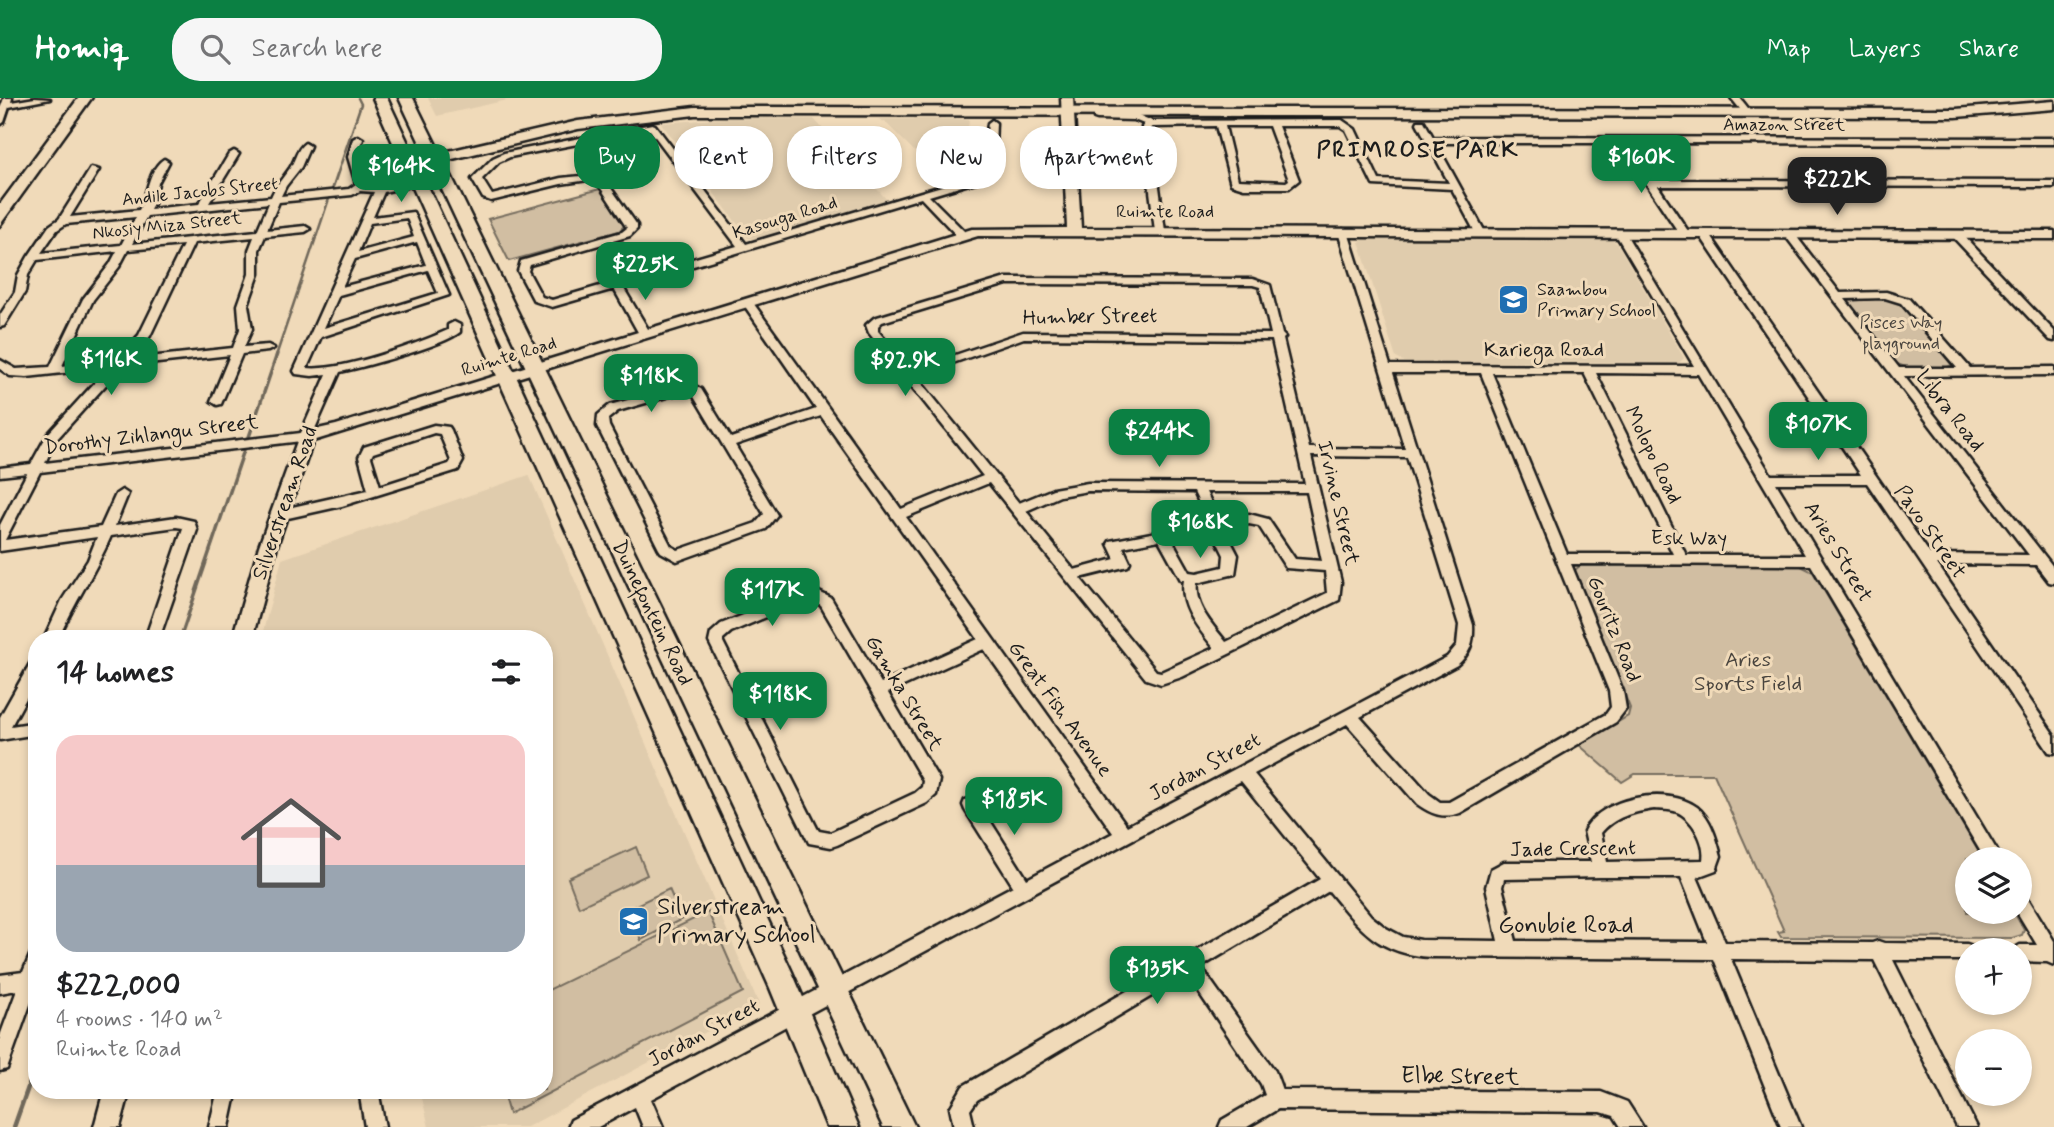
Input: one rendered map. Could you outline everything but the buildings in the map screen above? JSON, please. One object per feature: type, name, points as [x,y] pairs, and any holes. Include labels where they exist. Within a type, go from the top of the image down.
[{"type":"main road","name":"Duinefontein Road","points":[[380,98],[509,377],[794,1011],[843,1127]]},
{"type":"main road","name":"Duinefontein Road","points":[[406,98],[899,1127]]},
{"type":"main road","points":[[410,164],[578,125],[674,112],[1067,104],[1630,111],[1742,107],[1949,109],[2044,98]]},
{"type":"main road","points":[[1742,107],[1956,113],[2054,105]]},
{"type":"street","points":[[1,120],[7,101],[46,99]]},
{"type":"street","points":[[1067,104],[1074,230]]},
{"type":"street","points":[[1097,117],[1136,117],[1151,124],[1336,123],[1347,126],[1373,180],[1381,185],[1455,186]]},
{"type":"street","name":"Kasouga Road","points":[[744,248],[654,127],[507,155],[478,178],[487,197],[498,197],[596,175],[602,178],[632,225],[631,230],[623,234],[525,263],[523,271],[538,299],[545,304],[617,286],[923,195],[988,174],[992,123]]},
{"type":"street","points":[[1220,123],[1234,182],[1246,186],[1290,185],[1294,181],[1273,124]]},
{"type":"street","points":[[1421,123],[1479,232]]},
{"type":"street","points":[[1151,124],[1146,127],[1160,231]]},
{"type":"street","points":[[358,139],[353,157],[360,188],[380,190],[419,183]]},
{"type":"street","name":"Amazon Street","points":[[1430,140],[2054,141]]},
{"type":"street","points":[[1622,140],[1685,234]]},
{"type":"street","points":[[217,401],[247,324],[243,305],[254,274],[253,255],[275,200],[305,146]]},
{"type":"street","points":[[202,207],[234,154]]},
{"type":"street","points":[[54,371],[88,299],[123,248],[142,213],[164,162]]},
{"type":"street","points":[[0,324],[20,292],[23,275],[33,257],[53,228],[63,221],[94,170]]},
{"type":"street","points":[[1651,183],[2054,184]]},
{"type":"street","name":"Andile Jacobs Street","points":[[63,221],[339,194],[360,188]]},
{"type":"street","points":[[380,190],[300,371],[315,373],[335,369],[445,337],[454,332],[454,325]]},
{"type":"street","points":[[923,195],[962,235]]},
{"type":"street","points":[[314,335],[442,297],[445,292],[410,214],[366,221]]},
{"type":"street","name":"Nkosiy Miza Street","points":[[33,257],[305,229]]},
{"type":"street","name":"Ruimte Road","points":[[306,436],[338,430],[962,235],[993,231],[2054,235]]},
{"type":"street","name":"Jordan Street","points":[[578,1127],[1452,661],[1462,653],[1467,640],[1466,625],[1343,232]]},
{"type":"street","name":"Aries Street","points":[[1620,233],[1987,847]]},
{"type":"street","name":"Pavo Street","points":[[1704,234],[2054,747]]},
{"type":"street","name":"Libra Road","points":[[1789,234],[2054,578]]},
{"type":"street","points":[[1957,235],[2054,338]]},
{"type":"street","points":[[350,257],[421,237]]},
{"type":"street","points":[[0,538],[57,430],[119,365],[148,329],[190,241]]},
{"type":"street","points":[[333,293],[433,266]]},
{"type":"street","name":"Irvine Street","points":[[1006,281],[1259,282],[1268,289],[1279,337],[1335,591],[1332,597],[1169,677],[1155,677],[1070,577],[874,333],[872,327],[875,322],[1006,281]]},
{"type":"street","points":[[617,286],[645,334]]},
{"type":"street","points":[[1837,296],[1886,295],[1905,301],[1967,372]]},
{"type":"street","name":"Great Fish Avenue","points":[[747,302],[1124,835]]},
{"type":"street","name":"Humber Street","points":[[908,375],[1023,335],[1279,337]]},
{"type":"street","points":[[0,364],[14,373],[54,371],[268,348]]},
{"type":"street","name":"Silverstream Road","points":[[245,630],[306,436],[335,369]]},
{"type":"street","name":"Kariega Road","points":[[1386,369],[1702,369]]},
{"type":"street","name":"Gouritz Road","points":[[1349,716],[1423,799],[1435,808],[1445,810],[1454,808],[1611,718],[1619,709],[1619,700],[1485,369]]},
{"type":"street","name":"Molopo Road","points":[[1588,369],[1682,559]]},
{"type":"street","points":[[1896,372],[2054,371]]},
{"type":"street","points":[[689,387],[697,392],[729,443],[770,510],[770,520],[689,554],[672,555],[659,537],[603,426],[602,418],[614,408],[689,387]]},
{"type":"street","points":[[729,443],[822,411]]},
{"type":"street","points":[[279,515],[375,491],[454,467],[457,461],[441,428],[368,450],[365,457],[375,491]]},
{"type":"street","name":"Dorothy Zihlangu Street","points":[[0,472],[306,436]]},
{"type":"street","points":[[1305,452],[1412,453]]},
{"type":"street","points":[[897,516],[990,478]]},
{"type":"street","points":[[1767,479],[1870,478]]},
{"type":"street","points":[[1191,578],[1224,572],[1233,565],[1231,555],[1197,486]]},
{"type":"street","points":[[1016,510],[1045,496],[1076,488],[1313,488]]},
{"type":"street","points":[[55,630],[69,600],[90,569],[122,494]]},
{"type":"street","points":[[1070,577],[1094,568],[1123,562],[1115,544],[1245,519],[1259,520],[1290,564],[1330,566]]},
{"type":"street","points":[[0,546],[183,522],[189,524],[190,530],[155,630]]},
{"type":"street","points":[[1163,535],[1179,567],[1191,578]]},
{"type":"street","name":"Esk Way","points":[[1563,559],[1815,560]]},
{"type":"street","points":[[1926,559],[2040,560]]},
{"type":"street","points":[[1191,578],[1188,591],[1190,601],[1224,650]]},
{"type":"street","name":"Gamka Street","points":[[817,596],[826,602],[878,691],[929,776],[930,790],[921,798],[840,838],[816,838],[717,648],[716,637],[726,628],[803,597],[817,596]]},
{"type":"street","name":"Great Fish Avenue","points":[[878,691],[986,642]]},
{"type":"street","points":[[0,733],[28,681]]},
{"type":"street","points":[[0,733],[28,729]]},
{"type":"street","name":"Gonubie Road","points":[[1244,772],[1375,932],[1401,946],[1431,949],[1878,949],[1955,952]]},
{"type":"street","name":"Jade Crescent","points":[[1509,949],[1494,887],[1497,874],[1513,869],[1601,870],[1686,869],[1710,865],[1713,856],[1701,824],[1691,812],[1675,804],[1637,803],[1623,808],[1596,825],[1592,831],[1601,870]]},
{"type":"street","points":[[971,805],[1024,889]]},
{"type":"street","points":[[1686,869],[1791,1127]]},
{"type":"street","points":[[964,1127],[960,1108],[970,1093],[1331,881]]},
{"type":"street","points":[[2032,921],[2053,955]]},
{"type":"street","points":[[1878,949],[1967,1127]]},
{"type":"street","points":[[2032,954],[2053,955]]},
{"type":"street","points":[[1189,964],[1268,1078],[1276,1099],[1229,1127]]},
{"type":"street","points":[[0,984],[28,980]]},
{"type":"street","points":[[0,1062],[28,983]]},
{"type":"street","points":[[639,1094],[653,1127]]},
{"type":"street","points":[[107,1127],[115,1099]]},
{"type":"street","points":[[219,1127],[226,1099]]},
{"type":"street","points":[[370,1099],[374,1126]]},
{"type":"street","name":"Elbe Street","points":[[1276,1099],[1601,1102],[1620,1109],[1633,1127]]},
{"type":"shaded area","points":[[428,98],[516,98],[437,116]]},
{"type":"shaded area","points":[[730,118],[814,119],[820,126],[787,126],[787,189],[877,189],[887,200],[757,239],[748,238],[711,189],[773,189],[773,126],[674,126],[674,140],[661,123]]},
{"type":"shaded area","points":[[878,119],[969,119],[968,126],[916,126],[916,153],[902,139],[902,126],[889,126]]},
{"type":"shaded area","name":"Saambou Primary School","points":[[1365,239],[1608,239],[1617,243],[1684,358],[1679,363],[1405,362],[1396,358],[1359,242]]},
{"type":"shaded area","points":[[529,475],[759,1004],[527,1127],[429,1127],[422,1099],[553,1099],[553,630],[263,630],[282,559]]},
{"type":"green space","points":[[600,189],[624,226],[619,231],[509,261],[488,219]]},
{"type":"green space","name":"Pisces Way playground","points":[[1889,298],[1900,301],[1952,365],[1940,369],[1925,369],[1897,364],[1847,301]]},
{"type":"green space","name":"Aries Sports Field","points":[[1581,565],[1801,566],[1813,572],[1976,847],[1955,847],[1955,924],[2021,924],[2024,930],[2022,935],[2012,938],[1781,937],[1778,932],[1784,931],[1714,774],[1635,774],[1622,782],[1579,745],[1628,716],[1630,708],[1575,570]]},
{"type":"green space","points":[[636,847],[647,875],[579,907],[568,878]]},
{"type":"green space","points":[[669,889],[682,919],[641,940],[634,921],[638,918],[634,906]]},
{"type":"green space","points":[[708,912],[743,992],[553,1091],[553,988]]},
{"type":"green space","points":[[505,1099],[538,1099],[509,1114]]},
{"type":"waterway","points":[[276,356],[361,104],[358,98]]},
{"type":"waterway","points":[[249,437],[277,354]]},
{"type":"waterway","points":[[183,630],[244,450]]},
{"type":"waterway","points":[[14,1127],[28,1087]]},
{"type":"railway","points":[[0,202],[77,98]]},
{"type":"railway","points":[[0,227],[93,98]]},
{"type":"place","name":"Saambou Primary School","points":[[1514,300]]},
{"type":"place","name":"Silverstream Primary School","points":[[634,921]]},
{"type":"district","name":"PRIMROSE PARK","points":[[1418,151]]}]
